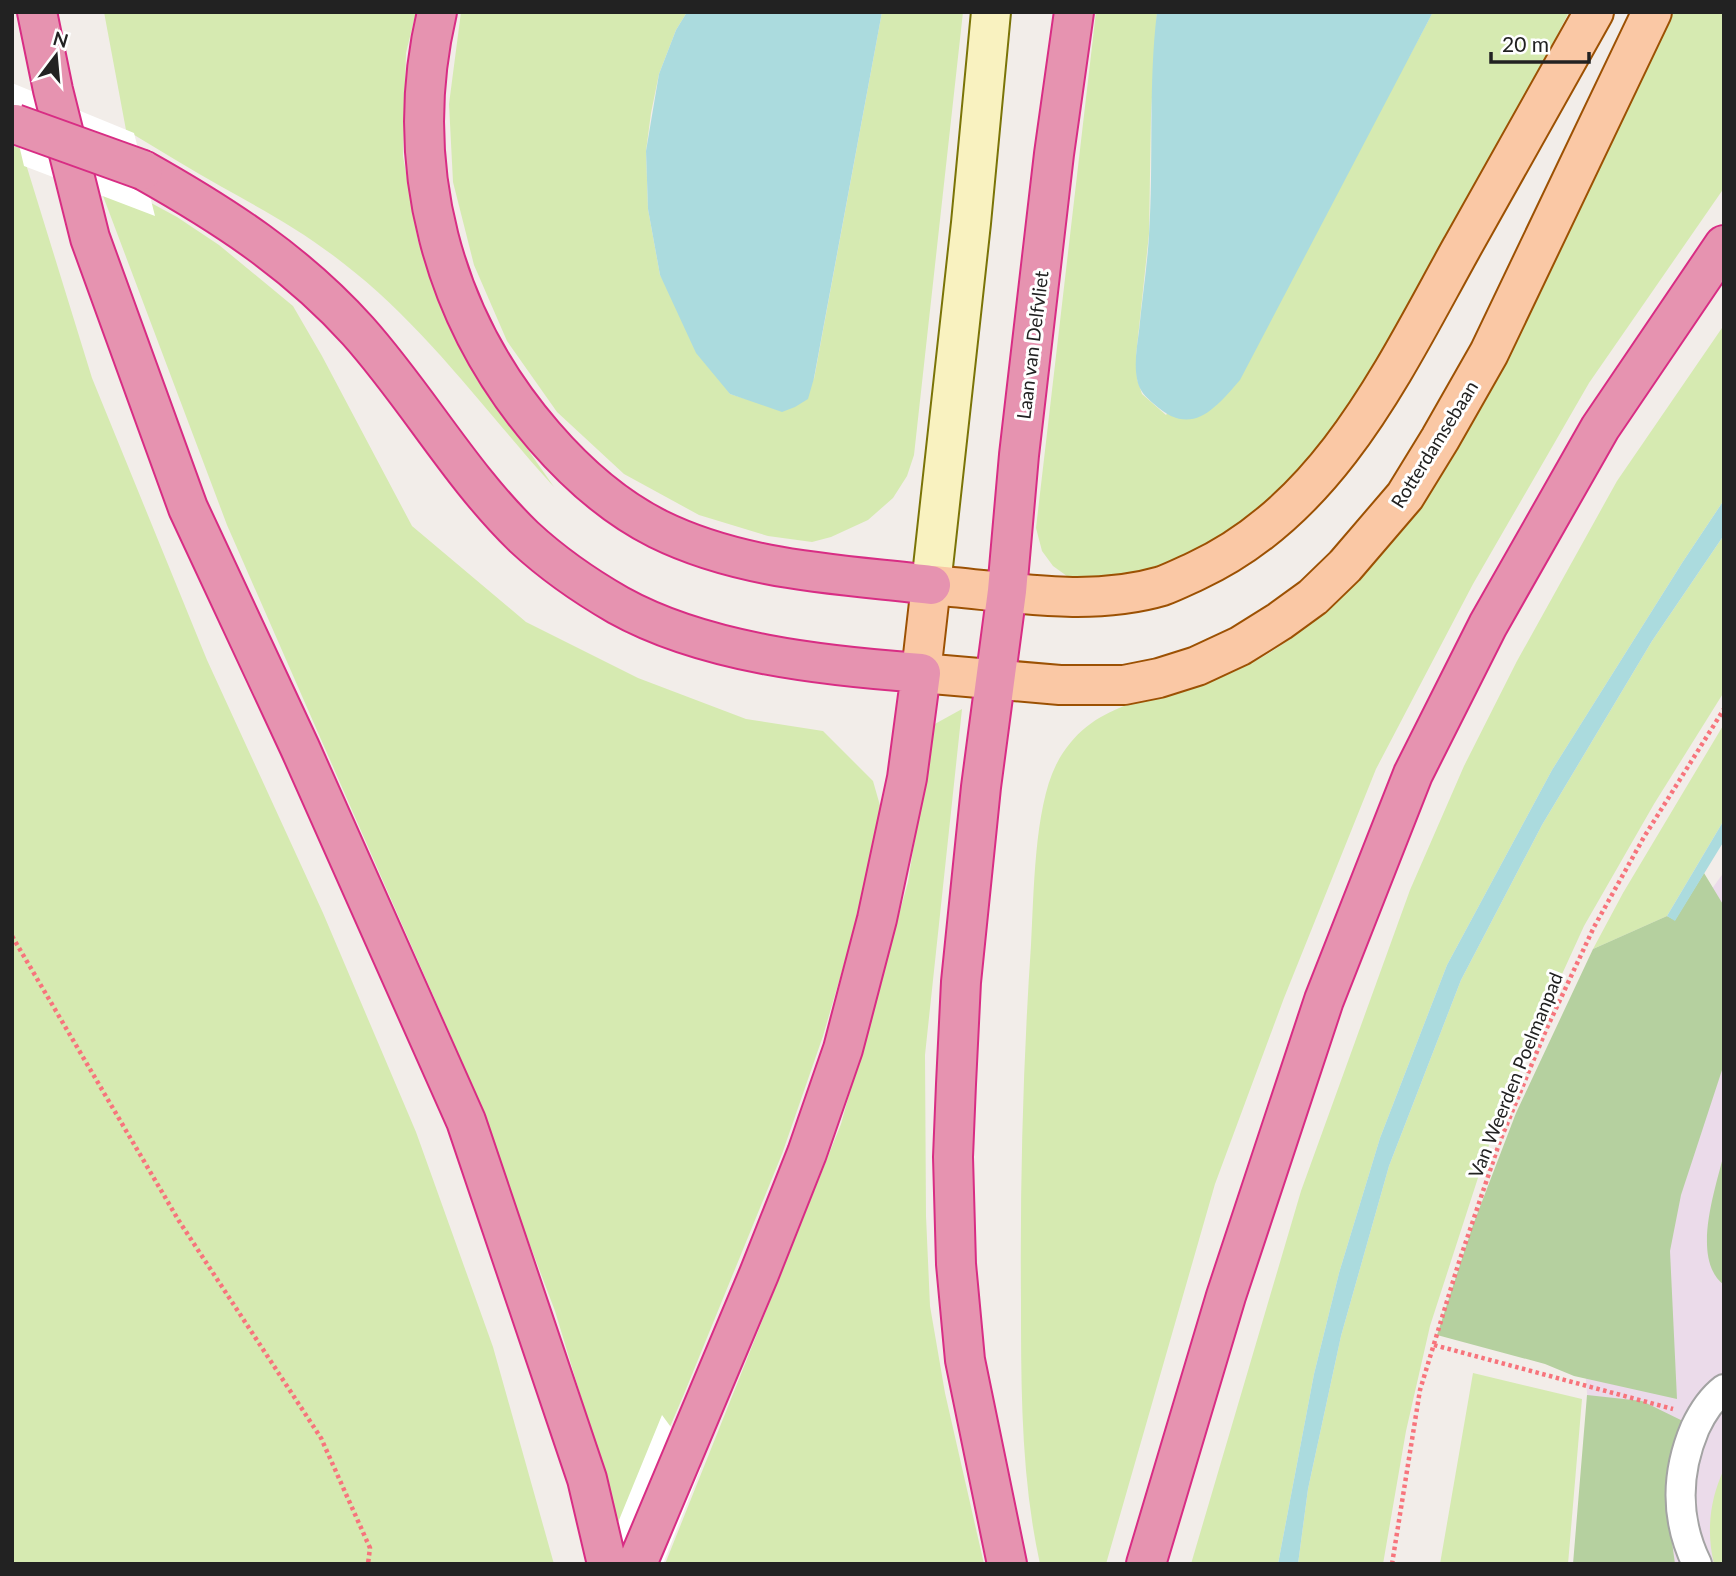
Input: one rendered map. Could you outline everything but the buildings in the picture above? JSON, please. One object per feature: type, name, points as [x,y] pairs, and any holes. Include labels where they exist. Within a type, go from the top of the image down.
[{"type":"highway","points":[[37,12],[53,90],[90,239],[183,496],[300,748],[466,1121],[587,1479],[607,1564]]},
{"type":"highway","points":[[437,12],[429,47],[425,135],[427,180],[436,228],[461,307],[502,383],[526,415],[561,455],[597,489],[658,529],[716,552],[751,562],[932,585]]},
{"type":"highway","name":"Laan van Delfvliet","points":[[1007,1564],[965,1360],[956,1264],[953,1157],[961,982],[981,787],[1007,591],[1019,455],[1054,154],[1074,12]]},
{"type":"highway","points":[[13,124],[143,170],[261,243],[329,301],[387,366],[450,452],[525,537],[560,567],[619,606],[694,638],[714,643],[775,656],[921,673],[904,791],[877,919],[843,1049],[807,1153],[764,1261],[637,1564]]},
{"type":"highway","points":[[1146,1564],[1226,1296],[1324,1000],[1413,774],[1488,625],[1600,428],[1724,245]]},
{"type":"main road","points":[[921,673],[971,223],[991,12]]},
{"type":"main road","points":[[932,585],[1084,599],[1115,596],[1164,585],[1212,563],[1248,542],[1286,513],[1365,417],[1428,312],[1594,12]]},
{"type":"main road","name":"Rotterdamsebaan","points":[[921,673],[1060,685],[1124,685],[1197,666],[1240,646],[1313,597],[1345,566],[1405,496],[1489,353],[1652,12]]},
{"type":"street","points":[[1697,1564],[1682,1522],[1679,1485],[1685,1451],[1701,1416],[1715,1395],[1724,1389]]},
{"type":"path","name":"Van Weerden Poelmanpad","points":[[1392,1564],[1420,1390],[1500,1141],[1546,1030],[1594,927],[1644,838],[1724,709]]},
{"type":"path","points":[[12,936],[179,1222],[321,1438],[370,1548],[368,1564]]},
{"type":"path","points":[[1434,1345],[1701,1416]]},
{"type":"shaded area","points":[[1724,872],[1724,1564],[1601,1564],[1585,1368],[1709,893]]},
{"type":"green space","points":[[104,12],[416,12],[406,53],[403,156],[418,241],[448,326],[491,397],[554,487],[428,342],[373,288],[299,232],[126,130]]},
{"type":"green space","points":[[461,12],[687,12],[676,30],[659,74],[651,113],[646,151],[648,209],[660,275],[730,394],[756,402],[814,379],[882,12],[963,12],[914,455],[907,476],[893,498],[868,520],[831,537],[812,542],[768,536],[699,515],[624,474],[557,412],[507,341],[474,265],[453,182],[449,104]]},
{"type":"green space","points":[[1096,12],[1157,12],[1151,115],[1149,234],[1136,356],[1137,379],[1142,394],[1166,415],[1409,57],[1433,12],[1569,12],[1377,384],[1319,458],[1217,548],[1116,582],[1071,579],[1053,566],[1042,551],[1036,528]]},
{"type":"green space","points":[[1670,12],[1724,12],[1724,188],[1589,383],[1473,584],[1376,769],[1284,998],[1215,1184],[1106,1564],[1040,1564],[1029,1499],[1023,1433],[1022,1167],[1036,853],[1043,805],[1056,765],[1086,727],[1104,715],[1123,706],[1210,681],[1244,667],[1291,639],[1333,604],[1391,538],[1442,464],[1486,386],[1606,154]]},
{"type":"green space","points":[[12,146],[21,148],[92,378],[207,660],[323,913],[416,1132],[493,1347],[554,1564],[12,1564]]},
{"type":"green space","points":[[94,172],[177,217],[219,245],[293,306],[412,526],[526,622],[638,678],[746,719],[823,731],[873,781],[885,823],[823,1036],[782,1154],[621,1541],[598,1453],[555,1311],[451,1036],[227,525]]},
{"type":"green space","points":[[1724,325],[1724,500],[1552,770],[1447,965],[1380,1138],[1339,1273],[1314,1374],[1278,1564],[1191,1564],[1301,1191],[1410,890],[1464,766],[1517,661],[1617,481]]},
{"type":"green space","points":[[1724,535],[1724,692],[1654,804],[1584,926],[1537,1029],[1487,1150],[1430,1326],[1406,1431],[1383,1564],[1298,1564],[1308,1489],[1341,1336],[1389,1166],[1461,980],[1542,825],[1652,641]]},
{"type":"green space","points":[[962,709],[925,1055],[926,1216],[930,1306],[945,1393],[984,1564],[665,1564],[841,1124],[908,882],[933,725]]},
{"type":"green space","points":[[1724,724],[1724,820],[1667,916],[1593,949],[1623,893]]},
{"type":"green space","points":[[1704,873],[1724,906],[1724,1064],[1681,1195],[1670,1251],[1677,1399],[1574,1376],[1545,1364],[1437,1335],[1473,1225],[1516,1113],[1593,949],[1667,916],[1675,920]]},
{"type":"green space","points":[[1724,1153],[1724,1285],[1714,1273],[1707,1241],[1708,1222]]},
{"type":"green space","points":[[1473,1373],[1582,1399],[1568,1564],[1440,1564]]},
{"type":"green space","points":[[1587,1395],[1642,1401],[1689,1424],[1670,1527],[1675,1564],[1573,1564]]},
{"type":"green space","points":[[1724,1469],[1724,1564],[1714,1564],[1710,1539],[1711,1515],[1715,1492]]},
{"type":"water","points":[[687,12],[882,12],[814,378],[808,399],[782,412],[730,394],[696,353],[660,275],[648,209],[646,151],[659,74],[676,30]]},
{"type":"water","points":[[1157,12],[1433,12],[1240,380],[1211,410],[1191,419],[1179,419],[1154,404],[1141,390],[1136,373],[1149,236]]},
{"type":"water","points":[[1724,500],[1724,535],[1652,641],[1542,825],[1461,980],[1389,1166],[1341,1336],[1308,1489],[1298,1564],[1278,1564],[1314,1374],[1339,1273],[1380,1138],[1447,965],[1552,770]]},
{"type":"water","points":[[1724,820],[1724,841],[1675,921],[1667,916]]},
{"type":"pier","points":[[12,83],[134,133],[155,216],[24,166],[12,115]]},
{"type":"pier","points":[[662,1415],[701,1468],[663,1564],[601,1564]]}]
